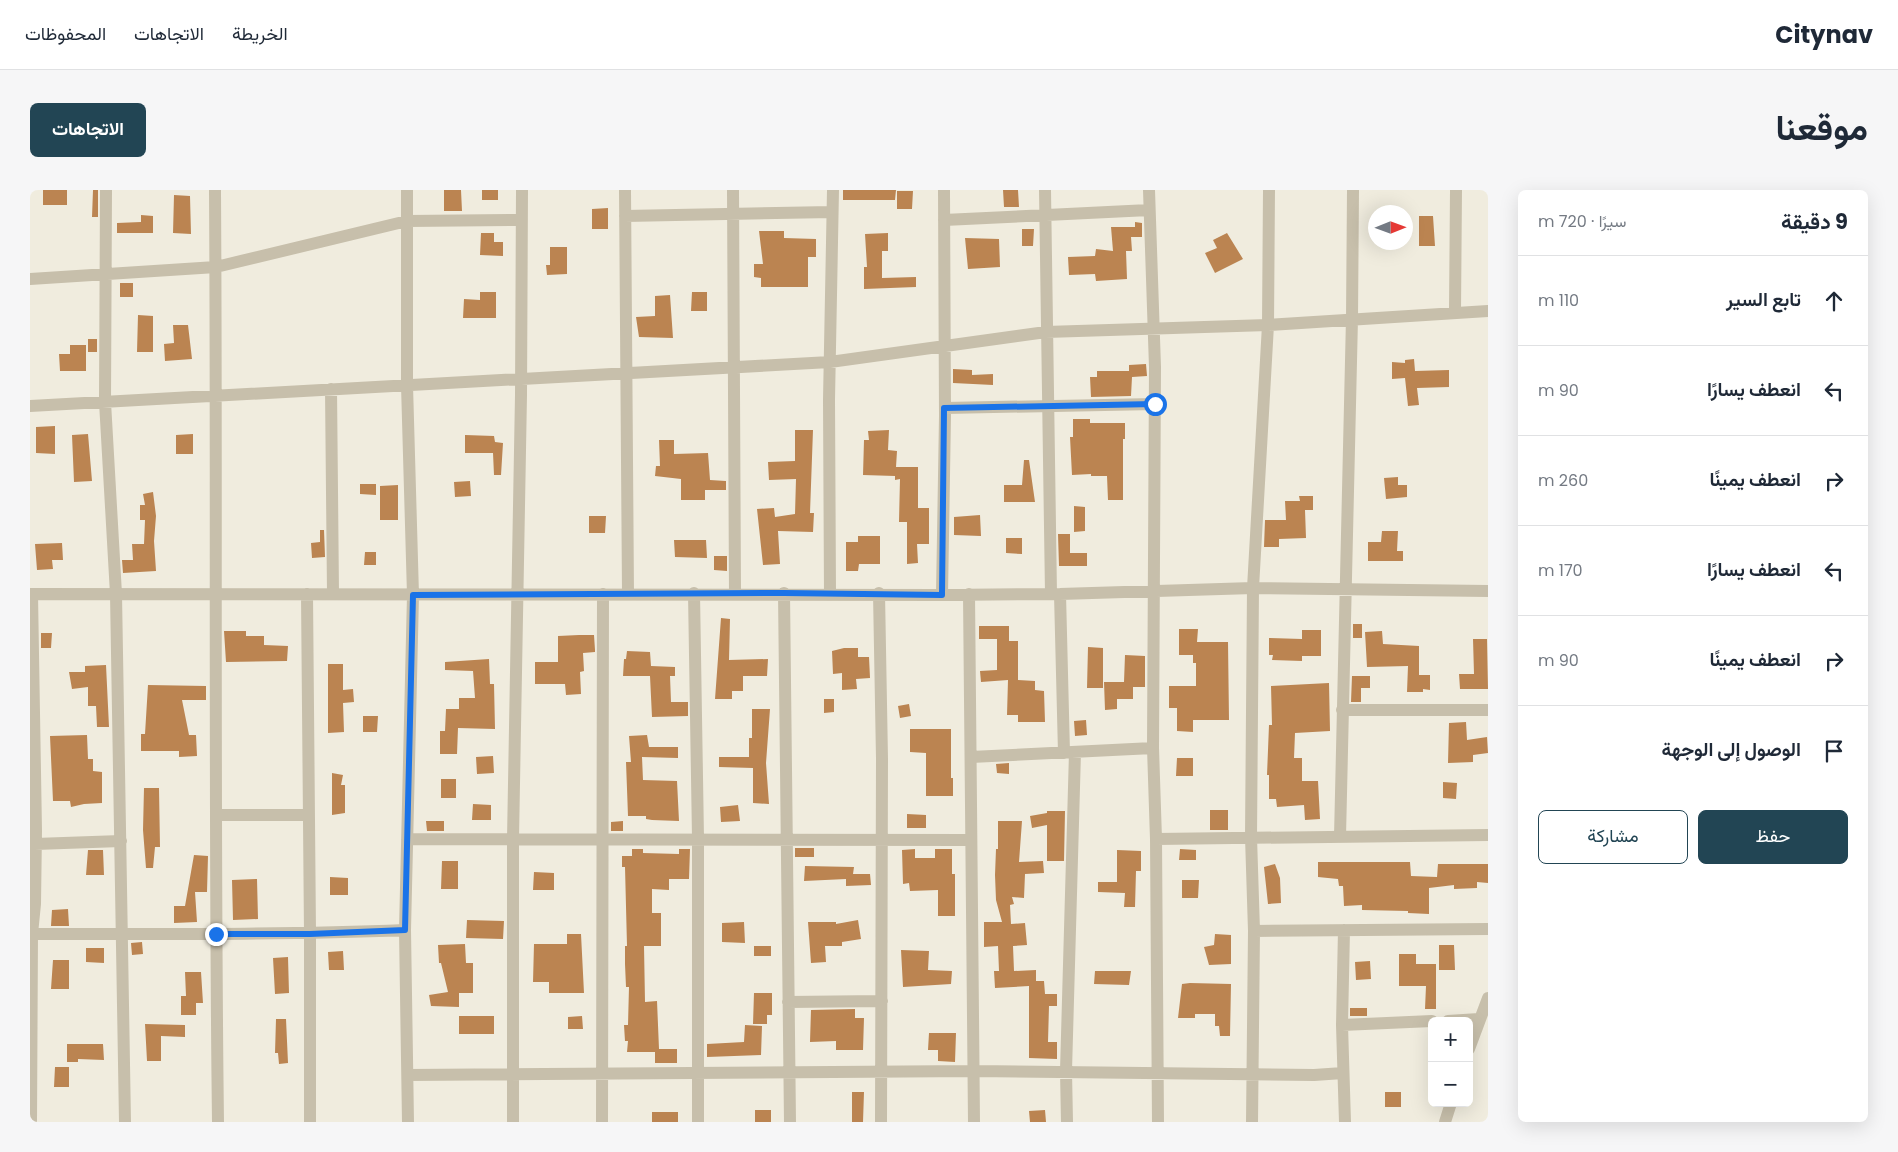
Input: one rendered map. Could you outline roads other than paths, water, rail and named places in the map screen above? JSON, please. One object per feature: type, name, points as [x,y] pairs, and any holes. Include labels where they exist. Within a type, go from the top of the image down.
[{"type":"street","points":[[106,190],[105,402],[116,594],[123,932],[124,1122]]},
{"type":"street","points":[[215,190],[218,596],[216,814],[218,1122]]},
{"type":"street","points":[[407,190],[407,385],[413,595],[405,930],[408,1122]]},
{"type":"street","points":[[513,1122],[513,839],[521,378],[522,190]]},
{"type":"street","points":[[625,190],[628,594]]},
{"type":"street","points":[[733,190],[735,594]]},
{"type":"street","points":[[830,594],[830,362],[833,190]]},
{"type":"street","points":[[942,595],[944,190]]},
{"type":"street","points":[[1045,190],[1047,407],[1056,594],[1069,752],[1067,1122]]},
{"type":"street","points":[[1149,190],[1155,404],[1153,748],[1156,839],[1158,1122]]},
{"type":"street","points":[[1252,1122],[1254,931],[1251,837],[1253,588],[1268,325],[1269,190]]},
{"type":"street","points":[[1340,837],[1352,318],[1353,190]]},
{"type":"street","points":[[1455,312],[1456,190]]},
{"type":"street","points":[[944,220],[1149,210]]},
{"type":"street","points":[[625,216],[832,212]]},
{"type":"street","points":[[30,279],[107,272],[216,267],[407,220],[521,220]]},
{"type":"street","points":[[30,406],[830,362],[1046,332],[1268,325],[1352,318],[1488,311]]},
{"type":"street","points":[[331,389],[333,593]]},
{"type":"street","points":[[944,408],[1155,404]]},
{"type":"street","points":[[31,1122],[31,934],[35,844],[33,831],[31,594],[218,596],[333,593],[517,596],[694,593],[879,593],[942,595],[1056,594],[1253,588],[1488,591]]},
{"type":"street","points":[[694,593],[698,838],[698,1122]]},
{"type":"street","points":[[784,593],[790,1122]]},
{"type":"street","points":[[879,593],[882,841],[881,1122]]},
{"type":"street","points":[[307,594],[310,1122]]},
{"type":"street","points":[[602,1122],[603,594]]},
{"type":"street","points":[[969,594],[974,1122]]},
{"type":"street","points":[[1342,710],[1488,710]]},
{"type":"street","points":[[971,757],[1153,748]]},
{"type":"street","points":[[216,814],[309,815]]},
{"type":"street","points":[[1156,839],[1488,835]]},
{"type":"street","points":[[407,839],[603,840],[698,838],[882,841],[971,840]]},
{"type":"street","points":[[35,844],[121,841]]},
{"type":"street","points":[[1254,931],[1488,929]]},
{"type":"street","points":[[31,934],[123,932],[310,934],[405,930]]},
{"type":"street","points":[[1344,930],[1342,1025],[1345,1122]]},
{"type":"street","points":[[1473,1037],[1488,998]]},
{"type":"street","points":[[788,1002],[882,1001]]},
{"type":"street","points":[[1473,1019],[1479,1019]]},
{"type":"street","points":[[1342,1025],[1428,1022]]},
{"type":"street","points":[[408,1075],[974,1071],[1343,1073]]},
{"type":"street","points":[[1445,1122],[1450,1107]]}]
